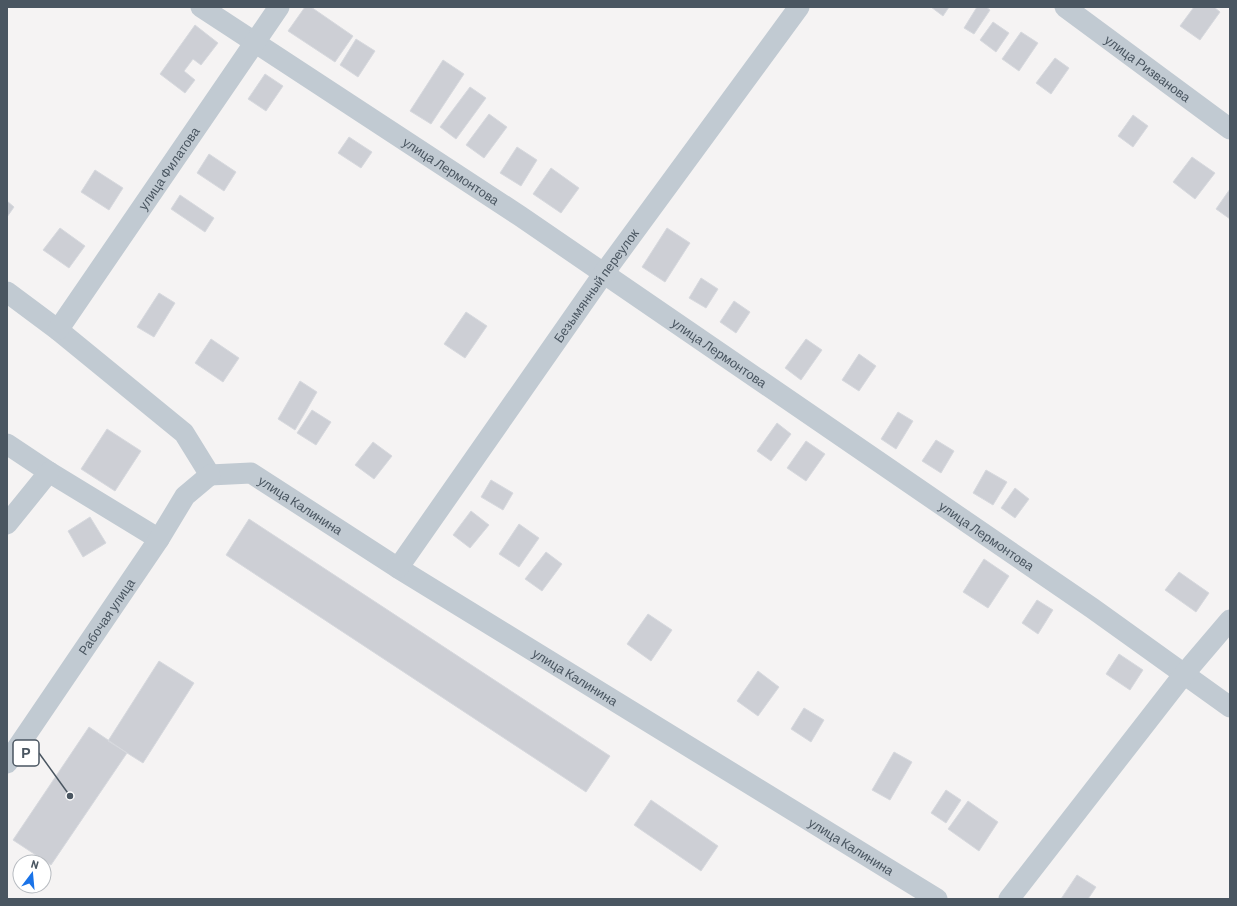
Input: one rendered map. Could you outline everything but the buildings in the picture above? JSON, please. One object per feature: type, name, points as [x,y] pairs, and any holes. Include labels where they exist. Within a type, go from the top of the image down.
[{"type":"street","name":"улица Лермонтова","points":[[201,7],[520,216],[604,273],[1230,707]]},
{"type":"street","name":"улица Филатова","points":[[58,330],[279,7]]},
{"type":"street","name":"Безымянный переулок","points":[[398,568],[604,273],[799,7]]},
{"type":"street","name":"улица Ризванова","points":[[1065,7],[1230,129]]},
{"type":"street","points":[[7,292],[58,330],[184,433],[210,475]]},
{"type":"street","points":[[7,444],[49,472],[159,539]]},
{"type":"street","points":[[7,524],[49,472]]},
{"type":"street","name":"улица Калинина","points":[[210,475],[251,473],[398,568],[937,899]]},
{"type":"street","name":"Рабочая улица","points":[[7,763],[159,539],[184,496],[210,475]]},
{"type":"street","points":[[1009,899],[1184,674],[1230,620]]},
{"type":"place","name":"Р","points":[[70,796]]}]
